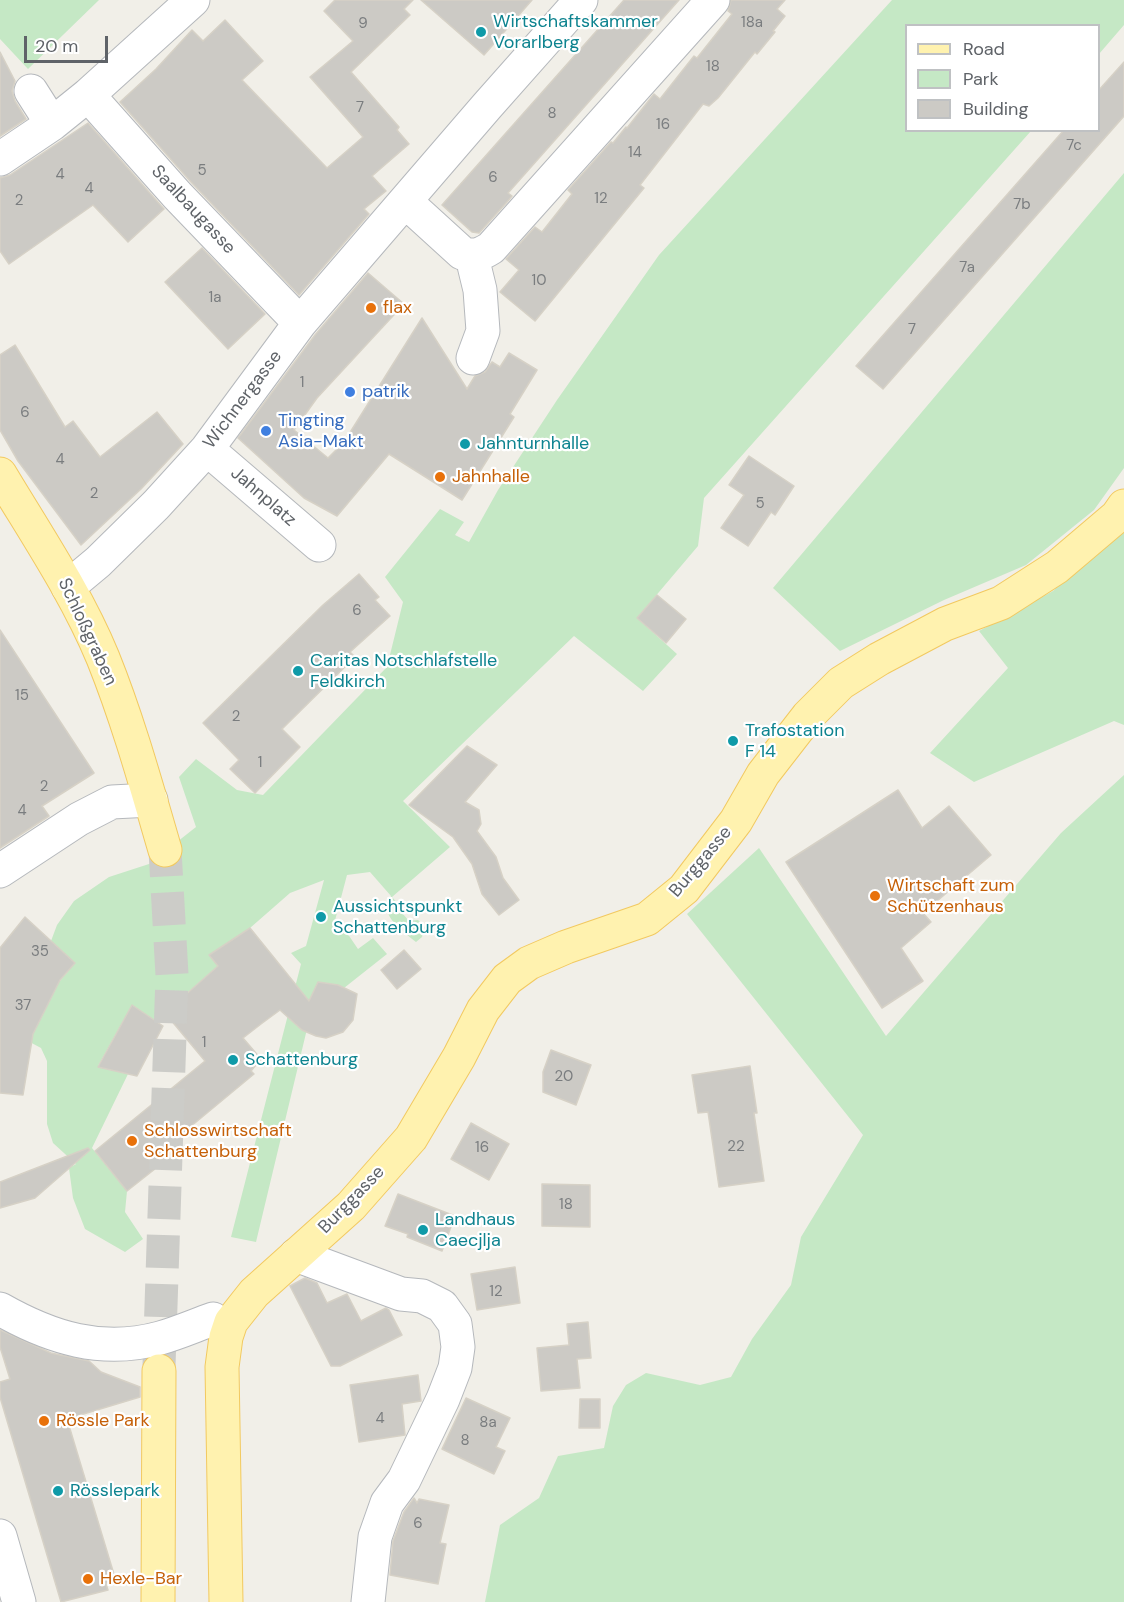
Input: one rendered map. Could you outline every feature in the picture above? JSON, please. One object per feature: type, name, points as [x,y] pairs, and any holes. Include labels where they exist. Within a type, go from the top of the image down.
[{"type":"main road","name":"Schloßgraben","points":[[0,474],[68,587],[102,657],[128,726],[165,850]]},
{"type":"main road","name":"Burggasse","points":[[226,1602],[222,1387],[226,1337],[231,1322],[254,1293],[351,1206],[411,1138],[459,1057],[483,1010],[507,979],[529,963],[547,955],[647,919],[684,889],[736,821],[763,774],[808,716],[841,683],[879,659],[945,624],[1001,603],[1057,567],[1117,516],[1124,506]]},
{"type":"main road","points":[[158,1602],[159,1371]]},
{"type":"street","points":[[0,159],[52,124],[88,95],[193,0]]},
{"type":"street","name":"Wichnergasse","points":[[68,587],[98,562],[156,505],[207,449],[300,323],[581,0]]},
{"type":"street","points":[[406,202],[462,253],[472,257],[482,254],[491,248],[713,0]]},
{"type":"street","points":[[30,91],[52,124]]},
{"type":"street","name":"Saalbaugasse","points":[[88,95],[177,195],[300,323]]},
{"type":"street","points":[[472,257],[480,290],[483,331],[473,358]]},
{"type":"street","name":"Jahnplatz","points":[[207,449],[319,545]]},
{"type":"street","points":[[0,871],[80,819],[112,802],[151,800]]},
{"type":"street","points":[[297,1256],[401,1294],[422,1296],[442,1306],[454,1324],[458,1347],[455,1368],[443,1399],[404,1480],[387,1503],[375,1537],[368,1602]]},
{"type":"street","points":[[0,1309],[47,1331],[93,1344],[123,1344],[160,1338],[213,1319]]},
{"type":"street","points":[[0,1536],[20,1602]]},
{"type":"green space","points":[[0,0],[99,0],[28,69],[0,39]]},
{"type":"green space","points":[[892,0],[1124,0],[1124,25],[1100,53],[1100,24],[905,24],[905,132],[1030,132],[704,498],[698,546],[637,618],[677,654],[643,691],[574,636],[403,801],[450,847],[392,897],[405,912],[403,914],[409,921],[418,920],[425,927],[422,937],[416,942],[393,922],[387,910],[391,896],[370,872],[347,875],[332,932],[343,927],[358,949],[373,938],[387,954],[344,988],[328,983],[318,983],[256,1242],[231,1237],[301,964],[291,953],[306,946],[324,880],[290,893],[250,928],[209,955],[218,966],[155,1021],[132,1005],[98,1066],[128,1074],[92,1148],[127,1191],[125,1212],[143,1239],[125,1252],[85,1229],[73,1198],[69,1168],[76,1164],[53,1143],[47,1124],[47,1061],[41,1048],[26,1040],[37,1024],[54,988],[75,963],[51,941],[57,925],[74,901],[109,877],[149,864],[196,827],[179,777],[196,759],[237,790],[263,795],[387,667],[403,602],[385,577],[440,509],[464,522],[455,535],[469,542],[498,490],[557,400],[659,255]]},
{"type":"green space","points":[[1124,173],[1124,468],[1094,510],[1026,565],[944,600],[840,651],[773,588]]},
{"type":"green space","points":[[1124,526],[1124,725],[1114,721],[974,782],[930,753],[1008,668],[979,631],[1053,591]]},
{"type":"green space","points":[[1124,775],[1124,1602],[485,1602],[500,1525],[539,1498],[558,1456],[604,1448],[613,1406],[626,1385],[646,1373],[700,1385],[731,1377],[752,1339],[791,1285],[801,1237],[863,1135],[687,914],[759,848],[886,1036],[1061,833]]},
{"type":"building","points":[[335,0],[413,0],[404,9],[410,15],[351,72],[399,127],[397,130],[409,144],[372,176],[386,191],[364,209],[369,214],[299,295],[191,182],[120,102],[156,69],[192,30],[203,41],[225,20],[263,61],[242,80],[327,168],[363,137],[310,77],[353,41],[324,11]]},
{"type":"building","name":"Wirtschaftskammer Vorarlberg","points":[[421,0],[532,0],[484,55]]},
{"type":"building","points":[[624,0],[679,0],[508,193],[512,196],[507,202],[479,233],[472,232],[442,205]]},
{"type":"building","points":[[731,0],[785,0],[777,9],[785,16],[773,31],[775,32],[757,54],[755,52],[718,98],[709,106],[703,104],[640,185],[644,188],[535,321],[500,292],[519,270],[506,259],[535,227],[542,232],[572,194],[568,190],[611,142],[613,143],[627,128],[654,94],[660,99],[694,56],[697,58],[732,14],[728,11]]},
{"type":"building","points":[[0,52],[15,81],[12,91],[15,101],[26,119],[0,136]]},
{"type":"building","points":[[1124,62],[1124,116],[883,389],[856,366],[1062,132],[1100,132],[1100,89]]},
{"type":"building","points":[[88,123],[164,209],[128,242],[93,205],[9,264],[0,251],[0,178],[10,175]]},
{"type":"building","points":[[202,248],[265,314],[228,349],[165,282]]},
{"type":"building","points":[[368,273],[404,304],[317,398],[294,430],[328,458],[344,442],[422,318],[467,389],[475,376],[485,372],[492,362],[500,367],[509,353],[537,370],[510,414],[514,417],[462,500],[389,454],[337,516],[304,498],[238,438],[315,335]]},
{"type":"building","points":[[15,345],[65,427],[73,421],[100,457],[157,412],[183,444],[141,489],[81,545],[18,461],[0,430],[0,355]]},
{"type":"building","points":[[749,456],[794,486],[775,515],[771,512],[748,546],[721,528],[744,495],[729,485]]},
{"type":"building","points":[[359,574],[379,597],[375,600],[390,616],[350,652],[355,657],[282,729],[300,747],[255,793],[230,769],[239,760],[203,723],[323,605]]},
{"type":"building","points":[[657,595],[686,619],[666,643],[637,618]]},
{"type":"building","points":[[0,630],[94,773],[42,806],[49,816],[0,848]]},
{"type":"building","points":[[467,746],[497,765],[465,802],[479,810],[481,824],[477,831],[496,857],[503,878],[519,900],[499,915],[482,894],[472,864],[453,837],[409,805]]},
{"type":"building","name":"Wirtschaft zum Schützenhaus","points":[[898,790],[922,828],[949,806],[991,855],[923,913],[931,922],[901,948],[923,981],[882,1008],[786,862]]},
{"type":"building","points":[[25,917],[75,963],[60,980],[33,1034],[23,1095],[0,1093],[0,948]]},
{"type":"building","name":"Schattenburg","points":[[250,928],[309,1001],[318,982],[338,985],[357,994],[353,1020],[343,1032],[326,1038],[302,1030],[280,1010],[261,1024],[243,1038],[261,1059],[251,1071],[254,1074],[172,1142],[179,1150],[127,1191],[95,1151],[205,1061],[165,1013],[218,966],[209,955]]},
{"type":"building","points":[[404,950],[421,969],[397,989],[381,970]]},
{"type":"building","points":[[132,1005],[163,1026],[137,1076],[98,1067]]},
{"type":"building","points":[[551,1050],[591,1065],[576,1105],[543,1092],[543,1072]]},
{"type":"building","points":[[750,1066],[764,1181],[719,1187],[708,1112],[698,1113],[692,1075]]},
{"type":"building","points":[[471,1123],[509,1144],[489,1180],[451,1159]]},
{"type":"building","points":[[88,1148],[90,1150],[35,1198],[0,1208],[0,1182]]},
{"type":"building","points":[[542,1184],[590,1185],[590,1227],[542,1226]]},
{"type":"building","name":"Landhaus Caecjlja","points":[[398,1194],[455,1216],[442,1251],[407,1237],[408,1234],[385,1226]]},
{"type":"building","points":[[515,1267],[520,1303],[477,1310],[471,1274]]},
{"type":"building","points":[[305,1278],[317,1283],[327,1303],[347,1294],[361,1321],[386,1308],[402,1335],[340,1366],[331,1366],[290,1286]]},
{"type":"building","points":[[588,1322],[591,1358],[577,1359],[580,1388],[541,1391],[537,1348],[569,1345],[567,1324]]},
{"type":"building","name":"Rösslepark","points":[[0,1330],[51,1353],[89,1361],[101,1372],[140,1387],[140,1397],[67,1419],[116,1581],[106,1584],[108,1590],[61,1602],[0,1397],[0,1382],[10,1379],[0,1347]]},
{"type":"building","points":[[418,1375],[421,1401],[402,1404],[405,1435],[359,1442],[350,1385]]},
{"type":"building","points":[[466,1398],[510,1418],[496,1447],[505,1451],[494,1474],[442,1449]]},
{"type":"building","points":[[580,1399],[600,1399],[600,1428],[579,1428]]},
{"type":"building","points":[[414,1498],[417,1503],[419,1499],[449,1505],[440,1543],[446,1544],[438,1584],[390,1575],[393,1541],[404,1512]]},
{"type":"tunnel","points":[[159,1366],[172,975],[165,850]]},
{"type":"place","name":"Wirtschaftskammer Vorarlberg","points":[[481,32]]},
{"type":"place","name":"flax","points":[[371,308]]},
{"type":"place","name":"patrik","points":[[350,392]]},
{"type":"place","name":"Tingting Asia-Makt","points":[[266,431]]},
{"type":"place","name":"Jahnturnhalle","points":[[465,444]]},
{"type":"place","name":"Jahnhalle","points":[[440,477]]},
{"type":"place","name":"Caritas Notschlafstelle Feldkirch","points":[[298,671]]},
{"type":"place","name":"Trafostation F 14","points":[[733,741]]},
{"type":"place","name":"Wirtschaft zum Schützenhaus","points":[[875,896]]},
{"type":"place","name":"Aussichtspunkt Schattenburg","points":[[321,917]]},
{"type":"place","name":"Schattenburg","points":[[233,1060]]},
{"type":"place","name":"Schlosswirtschaft Schattenburg","points":[[132,1141]]},
{"type":"place","name":"Landhaus Caecjlja","points":[[423,1230]]},
{"type":"place","name":"Rössle Park","points":[[44,1421]]},
{"type":"place","name":"Rösslepark","points":[[58,1491]]},
{"type":"place","name":"Hexle-Bar","points":[[88,1579]]}]
